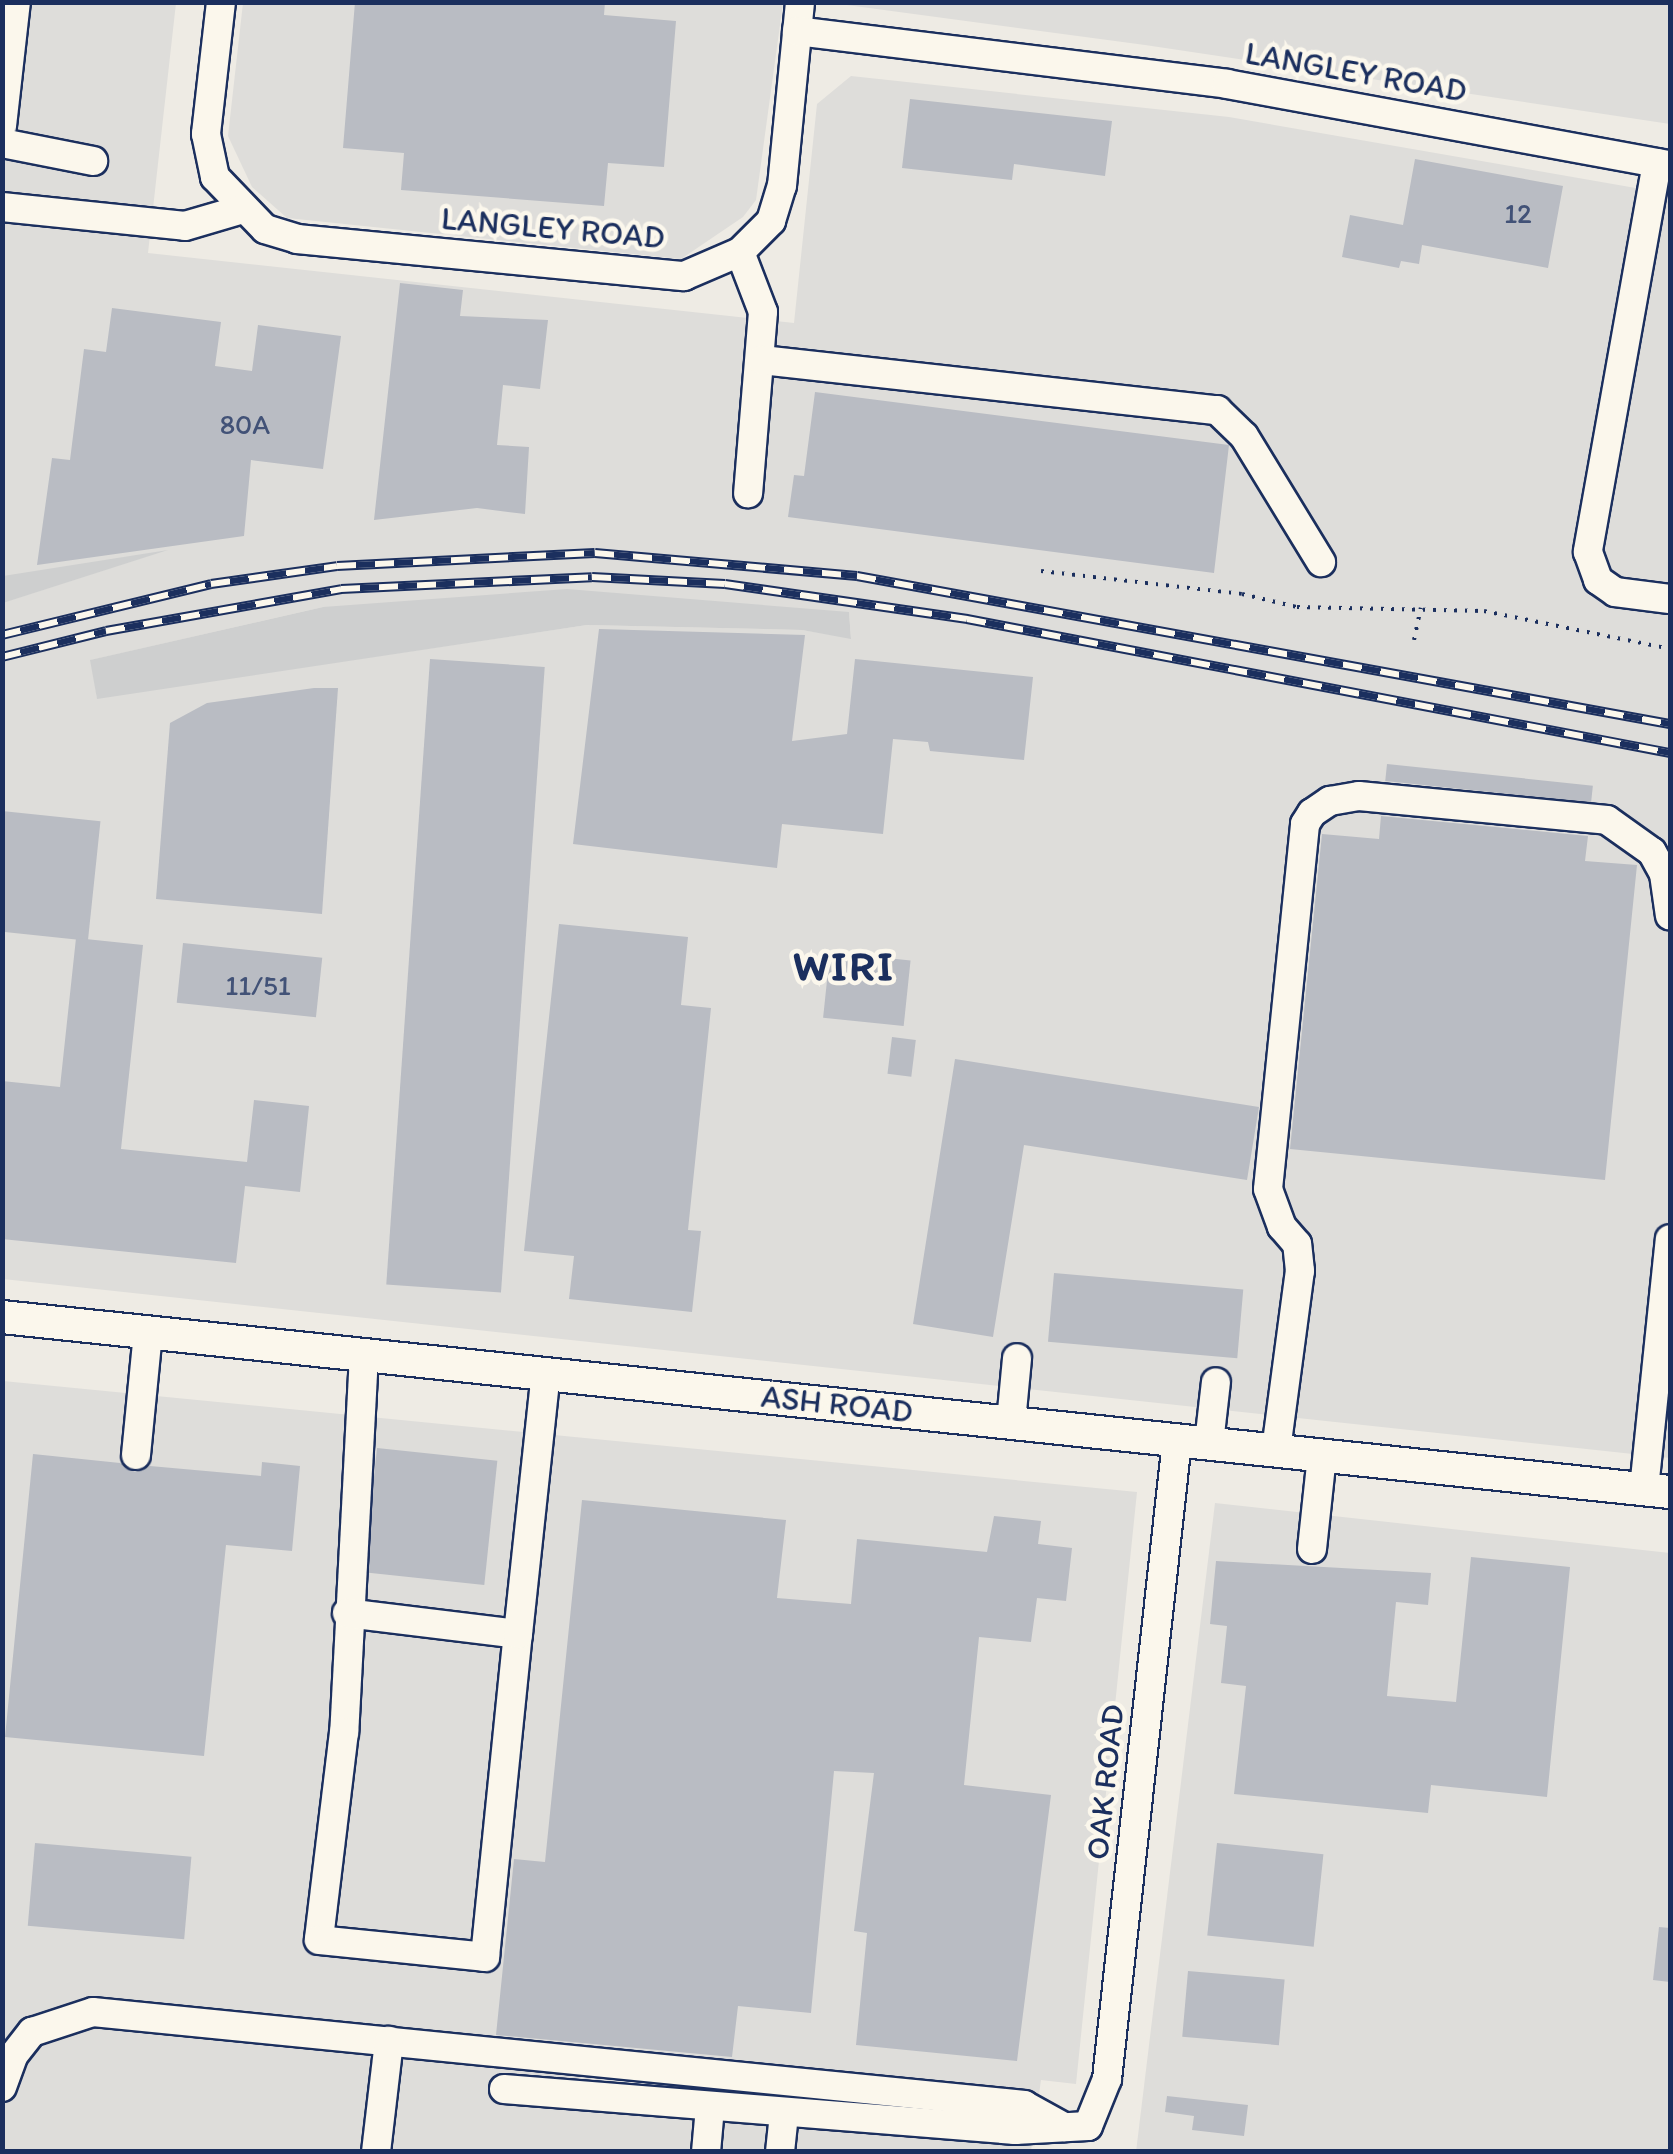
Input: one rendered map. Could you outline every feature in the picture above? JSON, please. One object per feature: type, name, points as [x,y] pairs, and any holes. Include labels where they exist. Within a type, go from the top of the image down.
[{"type":"main road","name":"ASH ROAD","points":[[2,1317],[1657,1491]]},
{"type":"street","points":[[2,126],[16,2]]},
{"type":"street","name":"LANGLEY ROAD","points":[[220,2],[206,134],[215,177],[265,229],[297,239],[684,276],[740,252],[771,221],[782,186],[798,31],[1227,84],[1664,164]]},
{"type":"street","points":[[798,31],[800,2]]},
{"type":"street","points":[[2,143],[93,161]]},
{"type":"street","points":[[1664,164],[1588,552],[1598,580],[1615,592],[1670,599]]},
{"type":"street","points":[[2,207],[185,226],[242,209]]},
{"type":"street","points":[[740,252],[759,294],[762,360],[748,493]]},
{"type":"street","points":[[762,360],[1216,410],[1244,436],[1321,562]]},
{"type":"street","points":[[1276,1450],[1300,1272],[1297,1244],[1282,1227],[1268,1189],[1305,824],[1312,813],[1330,801],[1360,796],[1607,820],[1652,852],[1670,916]]},
{"type":"street","points":[[1657,1491],[1670,1238]]},
{"type":"street","points":[[136,1455],[148,1332]]},
{"type":"street","points":[[364,1355],[347,1613],[344,1732],[320,1940],[485,1957],[546,1374]]},
{"type":"street","points":[[1011,1422],[1018,1358]]},
{"type":"street","name":"OAK ROAD","points":[[1076,2127],[1107,2079],[1193,1442],[1216,1382]]},
{"type":"street","points":[[1312,1549],[1322,1455]]},
{"type":"street","points":[[347,1613],[518,1634]]},
{"type":"street","points":[[2,2087],[22,2041],[45,2023],[73,2014],[1024,2106],[1076,2127]]},
{"type":"street","points":[[376,2152],[389,2042]]},
{"type":"street","points":[[504,2089],[1015,2130],[1076,2127]]},
{"type":"street","points":[[706,2152],[710,2107]]},
{"type":"street","points":[[780,2152],[784,2114]]},
{"type":"path","points":[[1041,571],[1242,594],[1297,607],[1484,611],[1670,649]]},
{"type":"path","points":[[1414,640],[1421,608]]},
{"type":"shaded area","points":[[3,3],[176,3],[148,253],[794,323],[817,104],[851,76],[1229,117],[1670,194],[1670,1458],[3,1279],[2,603],[154,554],[3,584]],"holes":[[[323,607],[849,613],[851,638],[802,630],[587,625],[97,698],[91,660]]]},
{"type":"shaded area","points":[[243,3],[783,3],[756,200],[743,217],[681,259],[287,218],[252,187],[228,136]]},
{"type":"shaded area","points":[[832,3],[1670,3],[1670,124],[1145,45]]},
{"type":"shaded area","points":[[168,550],[3,603],[3,576]]},
{"type":"shaded area","points":[[567,589],[849,612],[851,639],[802,630],[587,625],[97,699],[90,660],[323,607]]},
{"type":"shaded area","points":[[3,1381],[1137,1492],[1076,2084],[1041,2080],[1031,2151],[3,2152]]},
{"type":"shaded area","points":[[1215,1503],[1670,1553],[1670,2151],[1136,2152]]},
{"type":"building","points":[[355,2],[605,2],[604,15],[676,21],[664,167],[608,163],[604,206],[401,190],[404,153],[343,148]]},
{"type":"building","points":[[910,99],[1112,121],[1105,176],[1014,164],[1012,180],[902,168]]},
{"type":"building","points":[[1415,159],[1563,186],[1548,268],[1422,245],[1419,264],[1401,261],[1399,268],[1342,257],[1350,215],[1403,225]]},
{"type":"building","points":[[400,283],[463,290],[460,316],[548,320],[540,389],[503,385],[497,445],[529,447],[525,514],[477,508],[374,520]]},
{"type":"building","points":[[112,308],[221,322],[215,366],[252,371],[258,325],[341,336],[323,469],[251,460],[244,536],[37,565],[52,458],[70,460],[84,349],[106,352]]},
{"type":"building","points":[[815,392],[1229,445],[1214,573],[788,517],[794,475],[804,476]]},
{"type":"building","points":[[599,629],[805,635],[792,741],[847,734],[855,659],[1033,677],[1024,760],[930,751],[928,742],[893,739],[883,834],[782,824],[777,868],[573,844]]},
{"type":"building","points":[[430,659],[545,667],[501,1292],[386,1284]]},
{"type":"building","points":[[338,688],[322,914],[156,899],[170,723],[207,703]]},
{"type":"building","points":[[1387,764],[1593,786],[1591,803],[1385,781]]},
{"type":"building","points":[[2,811],[100,821],[88,941],[2,932]]},
{"type":"building","points":[[1381,816],[1588,836],[1585,861],[1637,865],[1605,1180],[1290,1149],[1322,834],[1379,839]]},
{"type":"building","points":[[559,924],[688,937],[681,1005],[711,1008],[688,1230],[701,1231],[692,1312],[569,1299],[574,1256],[524,1251]]},
{"type":"building","points":[[76,938],[143,945],[121,1149],[247,1162],[254,1100],[309,1106],[300,1192],[245,1186],[236,1263],[2,1239],[2,1081],[60,1087]]},
{"type":"building","points":[[183,943],[322,958],[316,1017],[177,1003]]},
{"type":"building","points":[[830,952],[911,960],[904,1026],[823,1018]]},
{"type":"building","points":[[892,1037],[916,1040],[911,1077],[887,1074]]},
{"type":"building","points":[[955,1059],[1259,1107],[1247,1180],[1024,1145],[993,1337],[913,1324]]},
{"type":"building","points":[[1054,1273],[1243,1290],[1237,1358],[1048,1342]]},
{"type":"building","points":[[377,1448],[497,1461],[484,1585],[364,1572]]},
{"type":"building","points":[[33,1454],[120,1463],[135,1472],[150,1466],[261,1476],[262,1462],[300,1466],[292,1551],[226,1545],[204,1756],[5,1737]]},
{"type":"building","points":[[582,1500],[786,1520],[777,1598],[851,1604],[857,1539],[987,1552],[994,1516],[1041,1521],[1038,1544],[1072,1548],[1066,1601],[1037,1598],[1031,1642],[979,1637],[964,1785],[1051,1795],[1017,2061],[856,2045],[867,1933],[854,1931],[874,1773],[834,1771],[811,2013],[738,2006],[732,2057],[496,2035],[514,1859],[545,1862]]},
{"type":"building","points":[[1471,1557],[1570,1567],[1547,1797],[1431,1785],[1428,1813],[1234,1794],[1246,1686],[1221,1683],[1227,1626],[1210,1624],[1216,1561],[1431,1573],[1428,1605],[1396,1602],[1387,1696],[1456,1702]]},
{"type":"building","points":[[35,1843],[191,1857],[184,1939],[28,1926]]},
{"type":"building","points":[[1217,1843],[1323,1854],[1314,1947],[1207,1935]]},
{"type":"building","points":[[1659,1927],[1670,1928],[1670,1982],[1653,1980]]},
{"type":"building","points":[[1188,1971],[1285,1979],[1279,2045],[1182,2037]]},
{"type":"building","points":[[1167,2096],[1248,2105],[1244,2136],[1192,2130],[1194,2116],[1165,2112]]},
{"type":"railway","points":[[2,635],[211,584],[337,566],[595,553],[857,576],[1670,724]]},
{"type":"railway","points":[[2,657],[106,631],[341,589],[592,577],[725,584],[967,619],[1670,753]]},
{"type":"district","name":"WIRI","points":[[844,966]]}]
